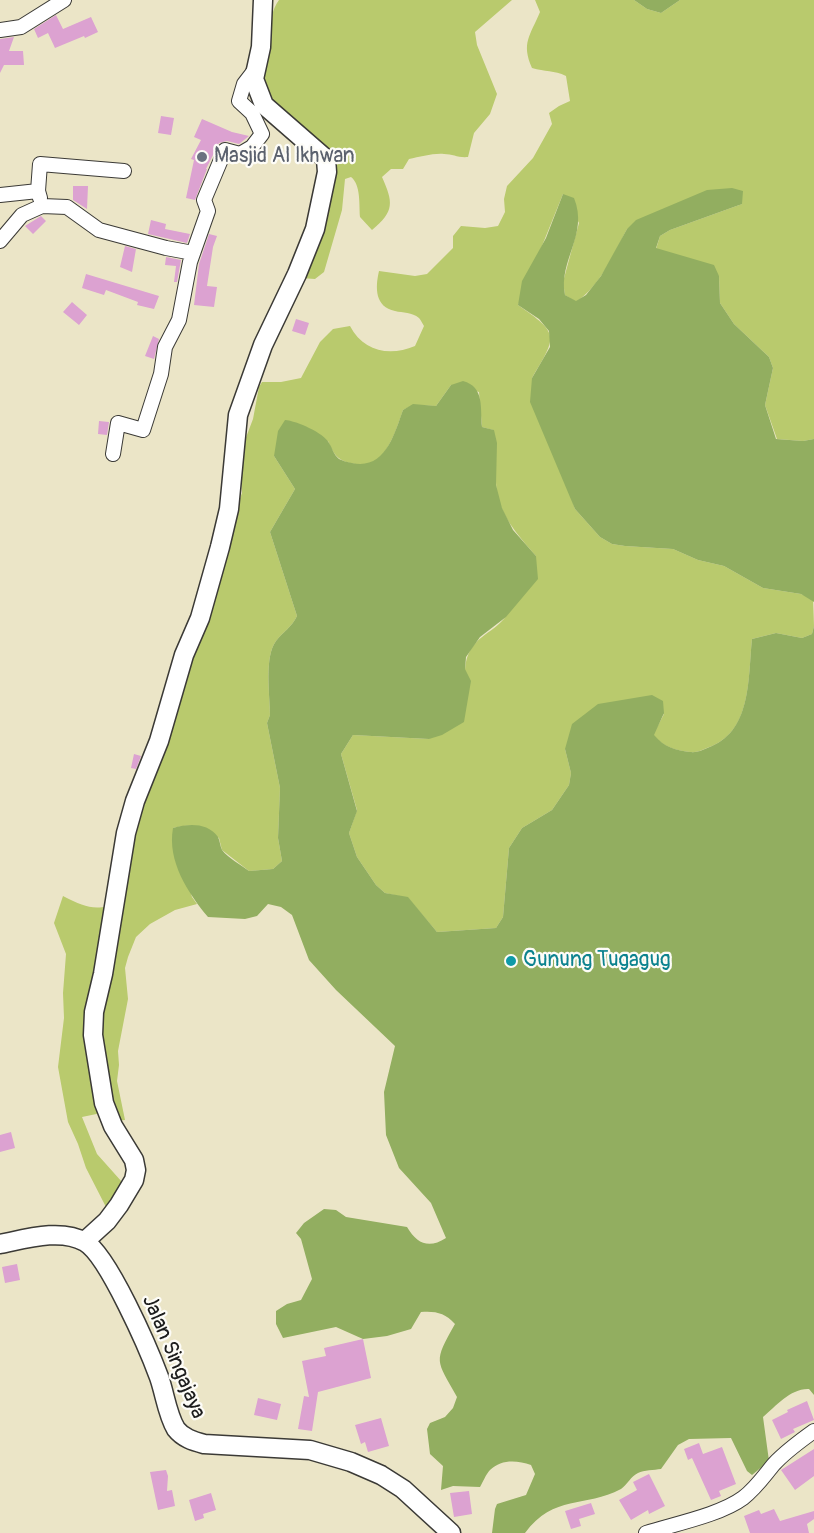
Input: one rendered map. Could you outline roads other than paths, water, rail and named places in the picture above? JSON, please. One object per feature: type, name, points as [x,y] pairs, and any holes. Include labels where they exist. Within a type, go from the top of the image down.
[{"type":"street","points":[[0,30],[21,27],[64,0]]},
{"type":"street","points":[[0,1244],[40,1236],[66,1236],[85,1241],[107,1221],[134,1180],[136,1170],[134,1160],[113,1126],[104,1103],[93,1035],[94,1012],[126,834],[135,801],[159,741],[184,655],[200,618],[220,547],[229,509],[238,415],[263,345],[297,274],[315,229],[327,172],[326,159],[264,105],[255,85],[254,71],[261,47],[263,0]]},
{"type":"street","points":[[113,453],[118,423],[143,430],[161,374],[165,347],[179,320],[193,253],[208,211],[204,200],[225,150],[240,154],[252,147],[262,134],[252,113],[239,101],[244,84],[254,71]]},
{"type":"street","points":[[42,206],[38,191],[40,164],[124,171]]},
{"type":"street","points":[[0,195],[38,191]]},
{"type":"street","points":[[0,241],[22,215],[42,206],[67,207],[99,230],[193,253]]},
{"type":"street","name":"Jalan Singajaya","points":[[85,1241],[100,1258],[137,1323],[159,1378],[171,1418],[182,1435],[192,1441],[213,1445],[310,1450],[351,1462],[403,1488],[451,1533]]},
{"type":"street","points":[[646,1533],[724,1509],[742,1499],[760,1483],[774,1464],[814,1431]]},
{"type":"place","name":"Masjid Al Ikhwan","points":[[202,157]]},
{"type":"place","name":"Gunung Tugagug","points":[[511,961]]}]
